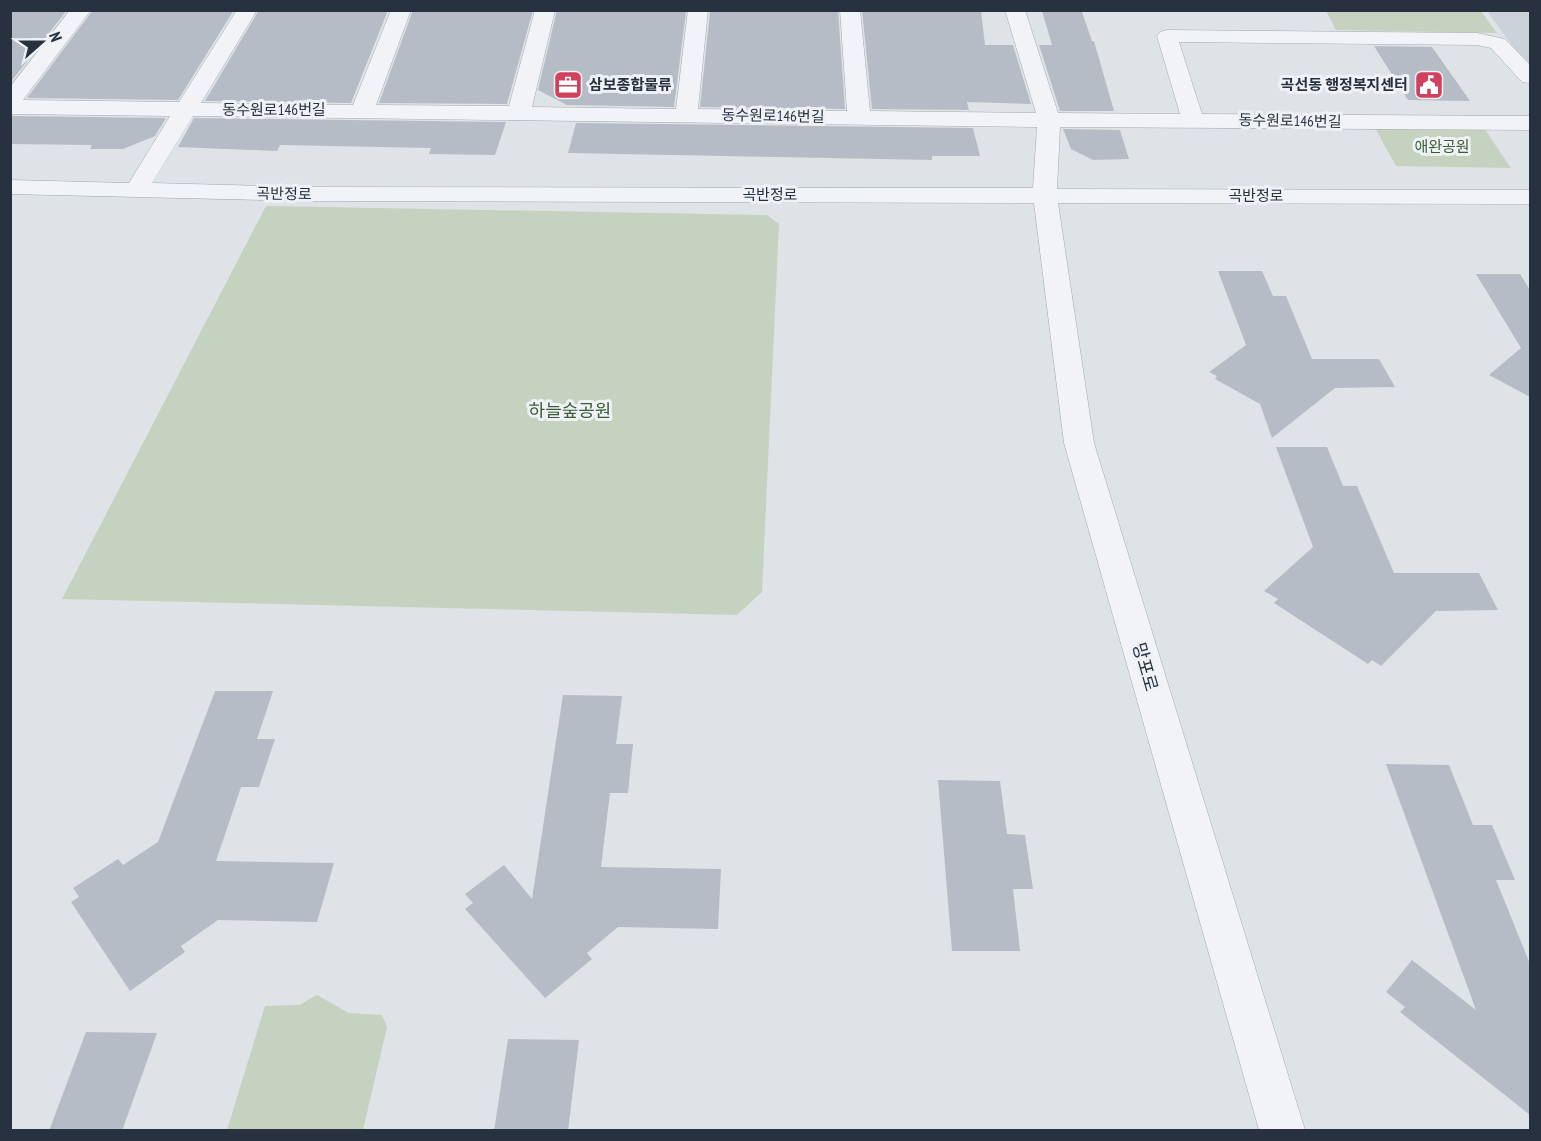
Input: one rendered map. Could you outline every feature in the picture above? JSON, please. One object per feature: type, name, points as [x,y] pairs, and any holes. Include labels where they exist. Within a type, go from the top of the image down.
[{"type":"street","points":[[10,102],[81,10]]},
{"type":"street","name":"동수원로146번길","points":[[136,190],[248,10]]},
{"type":"street","points":[[362,111],[401,10]]},
{"type":"street","points":[[519,113],[545,10]]},
{"type":"street","points":[[686,115],[698,10]]},
{"type":"street","points":[[850,10],[859,118]]},
{"type":"street","points":[[1015,10],[1049,120]]},
{"type":"street","points":[[1193,120],[1163,28],[1477,39],[1498,43],[1530,77]]},
{"type":"street","name":"동수원로146번길","points":[[10,107],[859,118],[1530,123]]},
{"type":"street","name":"망포로","points":[[1049,120],[1045,195],[1079,443],[1282,1131]]},
{"type":"street","name":"곡반정로","points":[[10,187],[316,194],[1530,197]]},
{"type":"shaded area","points":[[1487,11],[1530,11],[1530,70]]},
{"type":"green space","points":[[1326,11],[1481,11],[1497,33],[1336,30]]},
{"type":"green space","name":"애완공원","points":[[1374,126],[1484,128],[1511,168],[1396,166]]},
{"type":"green space","name":"하늘숲공원","points":[[266,206],[767,215],[779,224],[762,592],[737,615],[62,599]]},
{"type":"green space","points":[[317,995],[349,1013],[382,1015],[387,1027],[363,1130],[227,1130],[265,1006],[299,1005]]},
{"type":"building","points":[[10,10],[67,10],[10,83]]},
{"type":"building","points":[[93,10],[234,10],[178,100],[27,98]]},
{"type":"building","points":[[259,10],[388,10],[351,103],[205,101]]},
{"type":"building","points":[[413,10],[533,10],[507,104],[379,103]]},
{"type":"building","points":[[557,10],[686,12],[674,107],[567,105],[538,90]]},
{"type":"building","points":[[721,10],[838,10],[845,109],[700,107],[710,12]]},
{"type":"building","points":[[862,10],[981,10],[985,45],[1013,45],[1031,104],[967,102],[969,110],[872,109]]},
{"type":"building","points":[[1042,11],[1082,12],[1092,41],[1094,41],[1114,111],[1060,111],[1039,45],[1052,45]]},
{"type":"building","name":"곡선동 행정복지센터","points":[[1374,46],[1432,47],[1470,101],[1408,100]]},
{"type":"building","points":[[10,116],[166,118],[155,136],[123,149],[90,149],[92,145],[10,144]]},
{"type":"building","points":[[194,118],[506,122],[495,155],[429,154],[431,148],[280,145],[277,151],[178,147]]},
{"type":"building","points":[[576,123],[973,128],[980,156],[932,156],[932,160],[568,153]]},
{"type":"building","points":[[1063,129],[1120,130],[1129,159],[1093,160],[1071,149]]},
{"type":"building","points":[[1218,271],[1262,271],[1273,296],[1286,296],[1312,359],[1379,359],[1395,387],[1335,388],[1272,438],[1260,404],[1215,379],[1217,376],[1209,372],[1246,345]]},
{"type":"building","points":[[1476,274],[1520,274],[1530,290],[1530,397],[1489,375],[1521,348]]},
{"type":"building","points":[[1276,447],[1327,447],[1343,486],[1357,486],[1394,573],[1479,573],[1498,610],[1436,611],[1381,666],[1372,660],[1368,664],[1274,603],[1278,599],[1264,591],[1313,547]]},
{"type":"building","points":[[215,691],[273,691],[257,739],[275,739],[259,787],[241,787],[216,861],[334,863],[317,922],[218,920],[181,946],[185,952],[130,991],[71,902],[79,897],[73,888],[118,859],[123,865],[158,842]]},
{"type":"building","points":[[563,695],[622,696],[616,744],[633,744],[628,793],[610,793],[601,867],[721,869],[718,929],[618,927],[587,953],[592,959],[545,998],[465,909],[473,903],[465,894],[504,865],[532,899]]},
{"type":"building","points":[[1386,764],[1449,765],[1473,825],[1492,825],[1515,880],[1496,880],[1530,964],[1530,1115],[1400,1012],[1405,1007],[1386,992],[1412,960],[1476,1010]]},
{"type":"building","points":[[938,780],[1000,781],[1007,834],[1025,835],[1033,889],[1013,889],[1020,951],[952,951]]},
{"type":"building","points":[[86,1032],[157,1033],[122,1131],[49,1131]]},
{"type":"building","points":[[508,1039],[579,1040],[568,1131],[494,1131]]},
{"type":"place","name":"삼보종합물류","points":[[568,85]]},
{"type":"place","name":"곡선동 행정복지센터","points":[[1429,85]]}]
